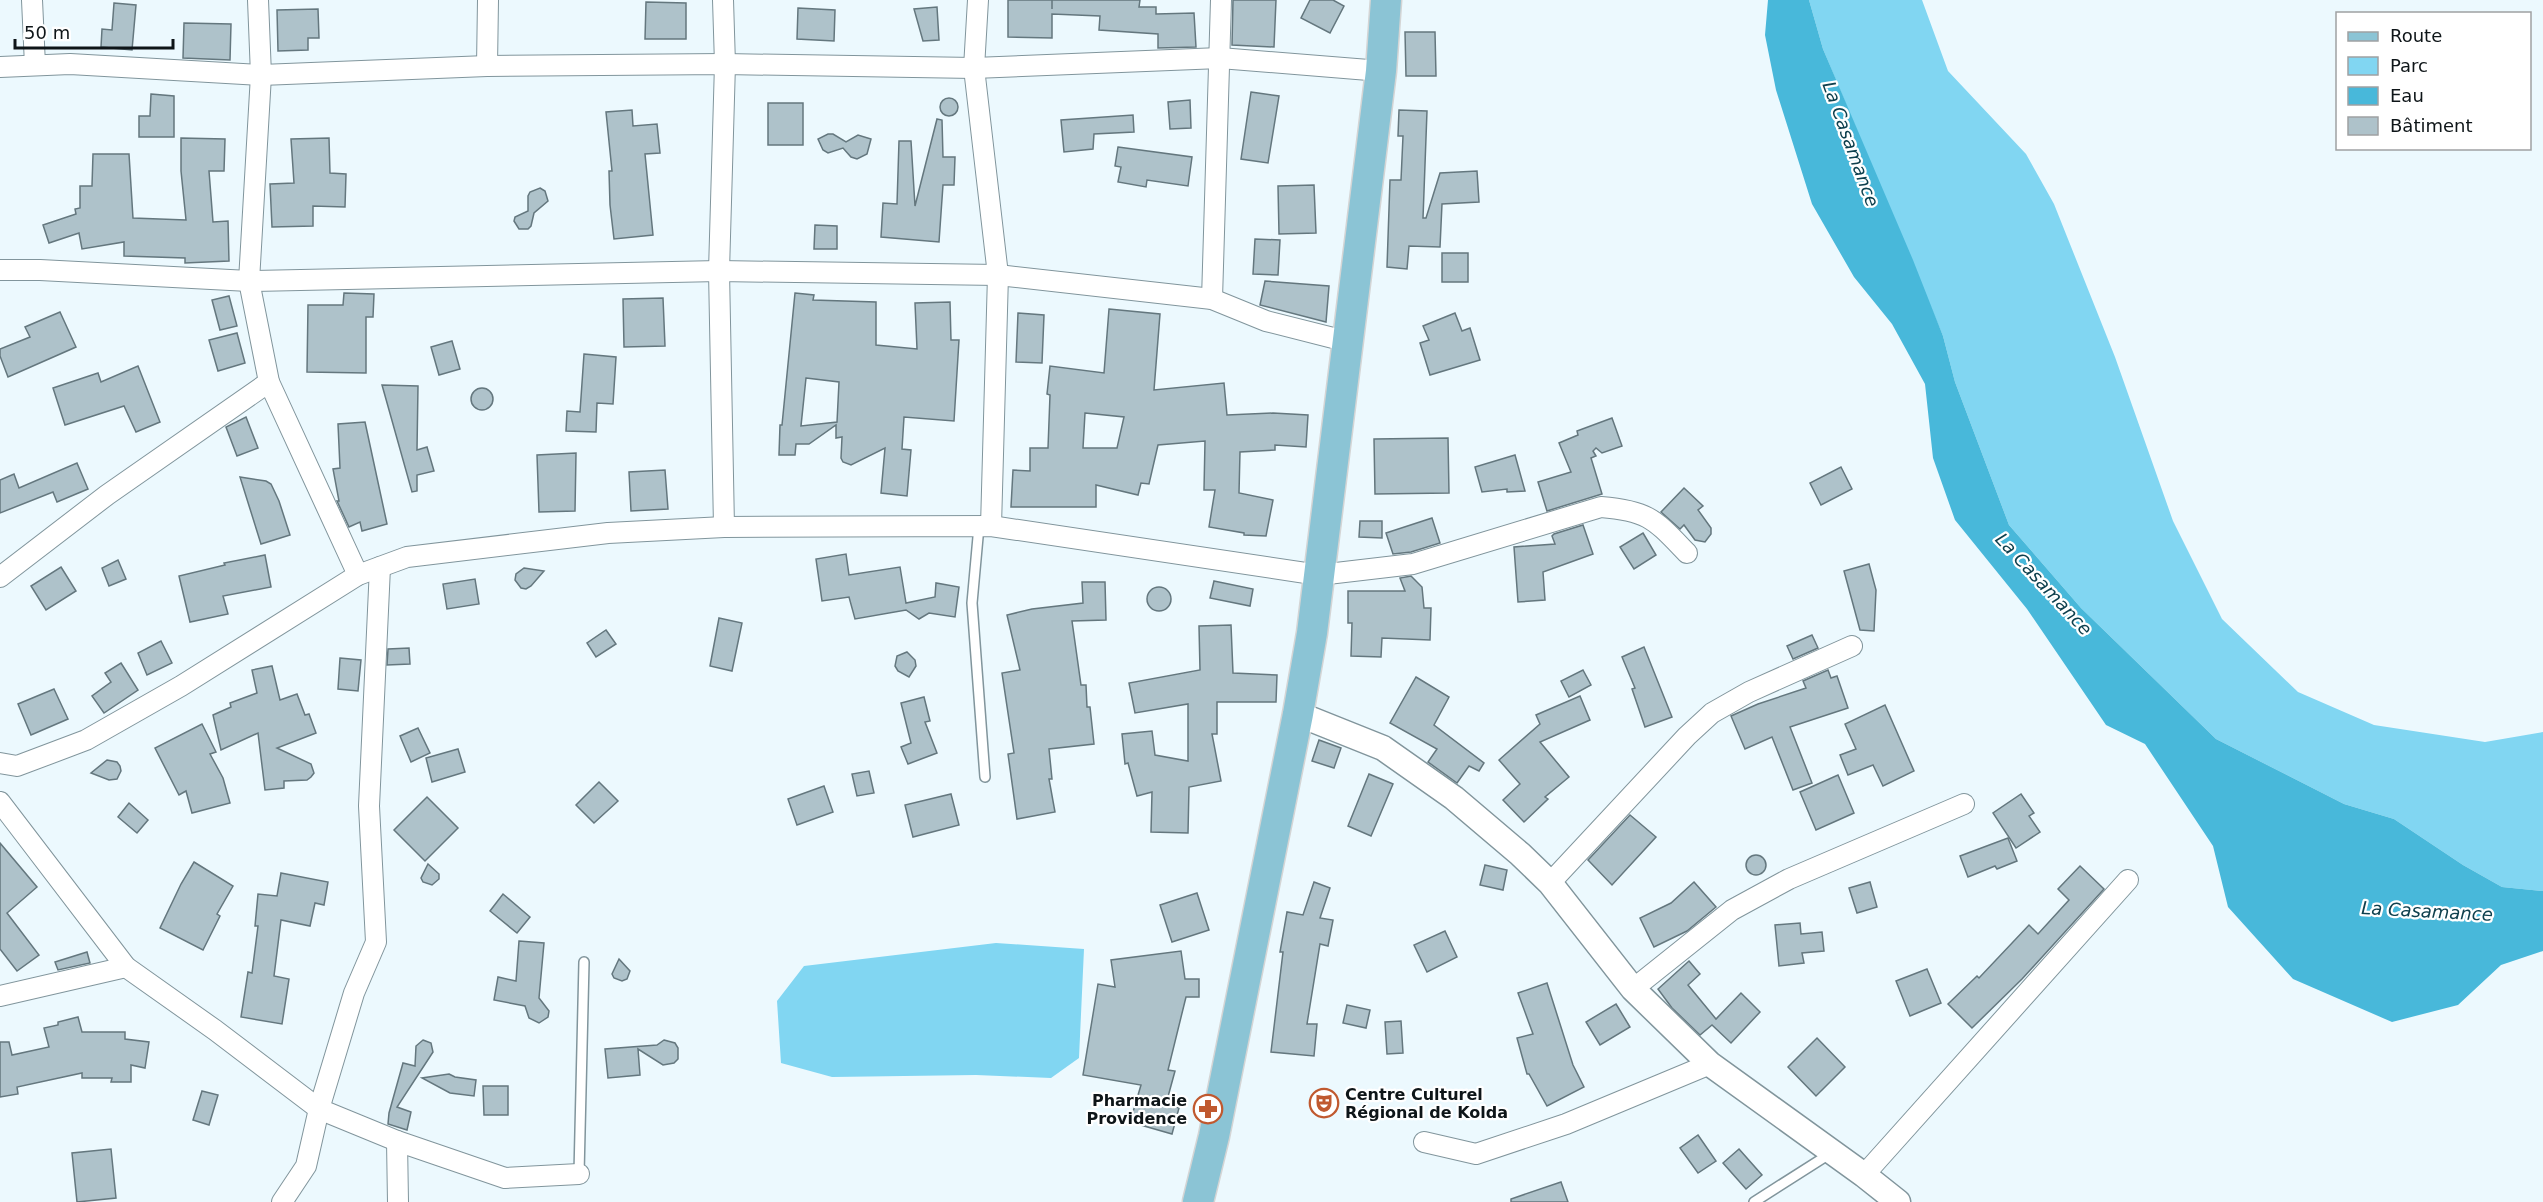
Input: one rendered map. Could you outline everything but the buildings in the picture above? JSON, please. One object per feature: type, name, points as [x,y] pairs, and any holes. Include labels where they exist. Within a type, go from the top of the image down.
[{"type":"main road","points":[[1198,1202],[1214,1136],[1312,633],[1381,70],[1386,0]]},
{"type":"street","points":[[32,0],[35,65]]},
{"type":"street","points":[[258,0],[261,75],[249,281],[269,382],[357,575]]},
{"type":"street","points":[[487,66],[488,0]]},
{"type":"street","points":[[723,0],[725,64],[719,271],[724,527]]},
{"type":"street","points":[[978,0],[974,68],[998,275],[985,526]]},
{"type":"street","points":[[1212,299],[1221,0]]},
{"type":"street","points":[[0,67],[70,64],[261,75],[487,66],[725,64],[974,68],[1220,58],[1381,70]]},
{"type":"street","points":[[0,270],[249,281],[719,271],[998,275],[1212,299],[1266,321],[1349,342]]},
{"type":"street","points":[[0,577],[106,495],[269,382]]},
{"type":"street","points":[[0,763],[17,766],[86,740],[181,686],[357,575],[407,557],[596,535],[724,527],[985,526],[1319,575],[1413,564],[1600,507],[1632,510],[1658,523],[1687,553]]},
{"type":"street","points":[[282,1202],[306,1166],[319,1109],[354,993],[376,942],[369,806],[380,567]]},
{"type":"street","points":[[1550,883],[1687,736],[1712,713],[1749,692],[1852,646]]},
{"type":"street","points":[[1298,714],[1383,748],[1454,798],[1520,854],[1550,883],[1633,989],[1710,1064],[1898,1202]]},
{"type":"street","points":[[0,802],[126,967],[215,1030],[319,1109],[397,1141],[505,1178],[579,1174]]},
{"type":"street","points":[[1633,989],[1732,910],[1789,879],[1964,804]]},
{"type":"street","points":[[1864,1175],[2128,880]]},
{"type":"street","points":[[0,996],[126,967]]},
{"type":"street","points":[[1424,1142],[1476,1154],[1566,1124],[1710,1064]]},
{"type":"street","points":[[397,1141],[398,1202]]},
{"type":"lane","points":[[985,526],[972,603],[986,777]]},
{"type":"lane","points":[[579,1174],[584,962]]},
{"type":"lane","points":[[1754,1202],[1832,1153]]},
{"type":"green space","points":[[1809,0],[1922,0],[1948,71],[2026,154],[2054,204],[2115,357],[2173,521],[2222,619],[2298,692],[2374,725],[2485,742],[2543,732],[2543,891],[2502,887],[2463,865],[2394,819],[2344,804],[2216,739],[2081,608],[2009,525],[1955,382],[1943,336],[1823,49]]},
{"type":"green space","points":[[996,943],[1084,949],[1079,1058],[1051,1078],[976,1075],[832,1077],[781,1063],[777,1001],[804,966]]},
{"type":"water","name":"La Casamance","points":[[1768,0],[1809,0],[1823,49],[1943,336],[1955,382],[2009,525],[2081,608],[2216,739],[2344,804],[2394,819],[2463,865],[2502,887],[2543,891],[2543,951],[2501,965],[2458,1005],[2392,1022],[2293,979],[2228,907],[2213,846],[2145,744],[2106,725],[2027,609],[1955,520],[1933,458],[1925,384],[1892,324],[1854,277],[1812,204],[1776,90],[1765,35]]},
{"type":"place","name":"Centre Culturel Régional de Kolda","points":[[1324,1103]]},
{"type":"place","name":"Pharmacie Providence","points":[[1208,1109]]}]
